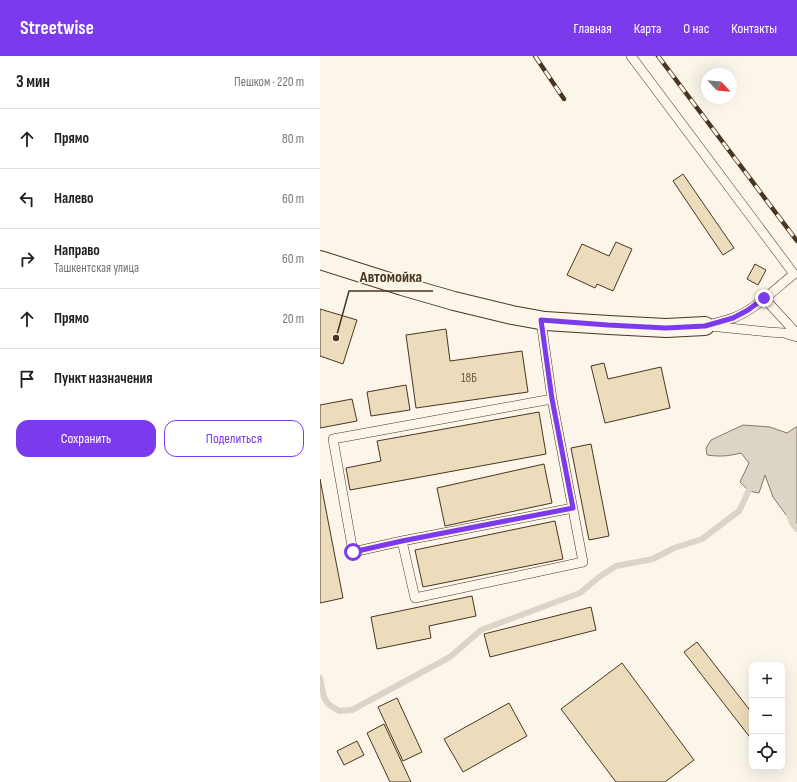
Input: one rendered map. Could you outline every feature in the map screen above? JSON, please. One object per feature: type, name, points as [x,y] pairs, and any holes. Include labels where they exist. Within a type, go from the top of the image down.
[{"type":"street","points":[[320,260],[447,299],[512,315],[541,320],[666,328],[705,326]]},
{"type":"lane","points":[[631,56],[795,272],[748,310],[733,318],[705,326]]},
{"type":"lane","points":[[764,298],[797,334]]},
{"type":"lane","points":[[402,541],[415,598],[583,562],[552,399],[541,320]]},
{"type":"lane","points":[[705,326],[784,333],[797,337]]},
{"type":"lane","points":[[552,399],[333,439],[353,552],[573,508]]},
{"type":"shaded area","points":[[743,425],[770,427],[787,433],[797,427],[797,523],[792,523],[773,497],[765,475],[759,493],[749,491],[740,482],[749,463],[741,453],[725,456],[707,455],[706,448],[711,440]]},
{"type":"building","points":[[683,174],[734,248],[723,255],[673,181]]},
{"type":"building","points":[[616,242],[632,249],[613,291],[597,284],[595,288],[567,275],[582,244],[609,256]]},
{"type":"building","points":[[755,264],[766,270],[758,285],[747,279]]},
{"type":"building","points":[[320,309],[357,320],[343,364],[320,356]]},
{"type":"building","points":[[446,329],[450,361],[522,351],[528,392],[416,408],[406,335]]},
{"type":"building","points":[[604,363],[608,379],[661,367],[670,408],[605,423],[591,366]]},
{"type":"building","points":[[406,385],[410,410],[371,416],[367,392]]},
{"type":"building","points":[[352,399],[357,421],[320,428],[320,405]]},
{"type":"building","points":[[539,412],[546,454],[350,490],[346,468],[381,461],[377,441]]},
{"type":"building","points":[[591,444],[609,536],[589,540],[571,448]]},
{"type":"building","points":[[544,464],[552,503],[445,526],[437,488]]},
{"type":"building","points":[[320,479],[343,598],[320,603]]},
{"type":"building","points":[[555,521],[563,559],[423,587],[415,550]]},
{"type":"building","points":[[472,596],[476,616],[429,626],[431,638],[377,649],[371,617]]},
{"type":"building","points":[[591,607],[596,630],[490,657],[484,634]]},
{"type":"building","points":[[697,642],[749,709],[749,736],[684,652]]},
{"type":"building","points":[[622,663],[694,760],[665,782],[616,782],[561,709]]},
{"type":"building","points":[[397,698],[422,752],[403,761],[378,707]]},
{"type":"building","points":[[509,703],[527,736],[463,772],[444,739]]},
{"type":"building","points":[[384,724],[411,782],[390,782],[367,733]]},
{"type":"building","points":[[357,741],[364,755],[344,765],[337,751]]},
{"type":"waterway","points":[[320,678],[324,697],[328,704],[339,711],[352,710],[450,657],[481,630],[580,593],[599,577],[616,566],[653,559],[674,548],[702,539],[739,511],[752,484]]},
{"type":"waterway","points":[[789,515],[792,523],[797,529]]},
{"type":"railway","points":[[535,56],[564,99]]},
{"type":"railway","points":[[658,56],[797,241]]},
{"type":"place","name":"Автомойка","points":[[336,338]]},
{"type":"route","points":[[353,552],[573,508],[552,399],[541,320],[666,328],[705,326],[733,318],[748,310],[764,298]]}]
